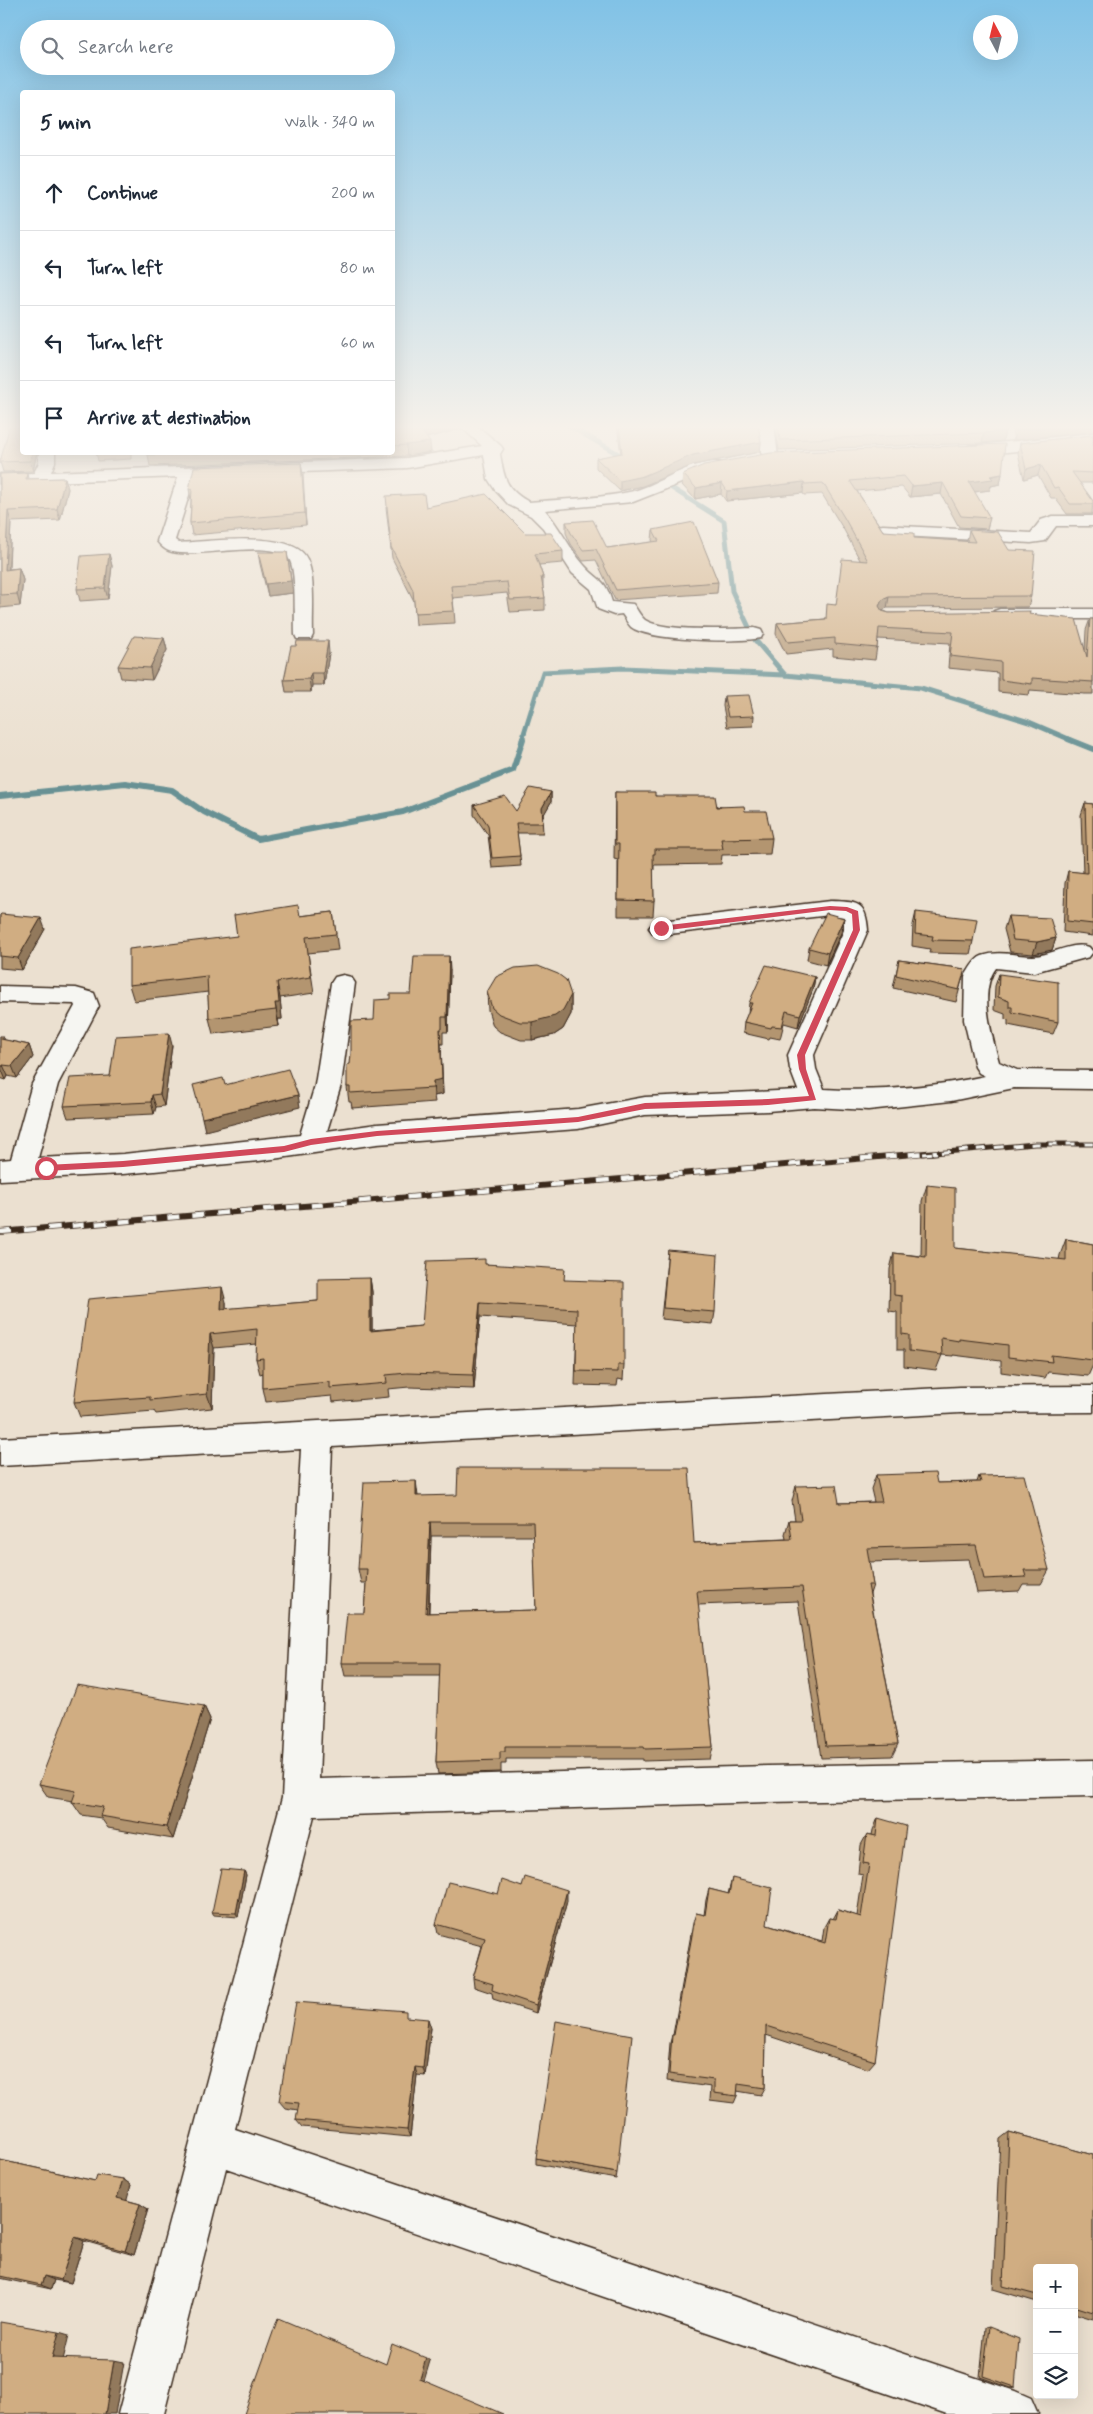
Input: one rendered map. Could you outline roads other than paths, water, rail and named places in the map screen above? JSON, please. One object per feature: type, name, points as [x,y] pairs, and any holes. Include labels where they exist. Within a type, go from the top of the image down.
[{"type":"street","points":[[167,538],[166,541],[168,544],[179,548],[270,545],[293,552],[298,558],[300,570],[304,635]]},
{"type":"street","points":[[557,538],[578,569],[599,587],[604,605],[614,610],[627,608],[641,625],[668,631],[715,635],[754,634]]},
{"type":"street","points":[[985,615],[1093,614]]},
{"type":"street","points":[[661,928],[830,908],[847,909],[855,913],[856,930],[801,1055],[803,1069],[814,1098]]},
{"type":"street","points":[[1014,1079],[993,1070],[985,1060],[976,1020],[977,976],[988,962],[999,960],[1034,964],[1081,952]]},
{"type":"street","points":[[311,1142],[328,1085],[343,984]]},
{"type":"street","points":[[0,994],[76,996],[85,999],[87,1006],[45,1084],[11,1169],[123,1164],[284,1149],[311,1142],[377,1134],[578,1119],[645,1106],[768,1102],[814,1098],[868,1101],[951,1092],[1014,1079],[1093,1080]]},
{"type":"street","points":[[0,1452],[960,1400],[1093,1398]]},
{"type":"street","points":[[141,2414],[300,1798],[317,1435]]},
{"type":"street","points":[[300,1798],[768,1784],[1093,1778]]},
{"type":"street","points":[[212,2142],[1015,2414]]},
{"type":"waterway","points":[[726,538],[732,591],[755,640],[785,675]]},
{"type":"waterway","points":[[522,740],[543,672],[623,668],[785,675]]},
{"type":"waterway","points":[[785,675],[921,688],[1029,722],[1071,740]]},
{"type":"waterway","points":[[0,796],[125,783],[172,790],[204,812],[258,839],[403,812],[513,770],[523,739]]},
{"type":"waterway","points":[[1068,739],[1093,749]]},
{"type":"railway","points":[[923,1154],[1035,1144],[1093,1144]]},
{"type":"railway","points":[[0,1232],[937,1152]]}]
